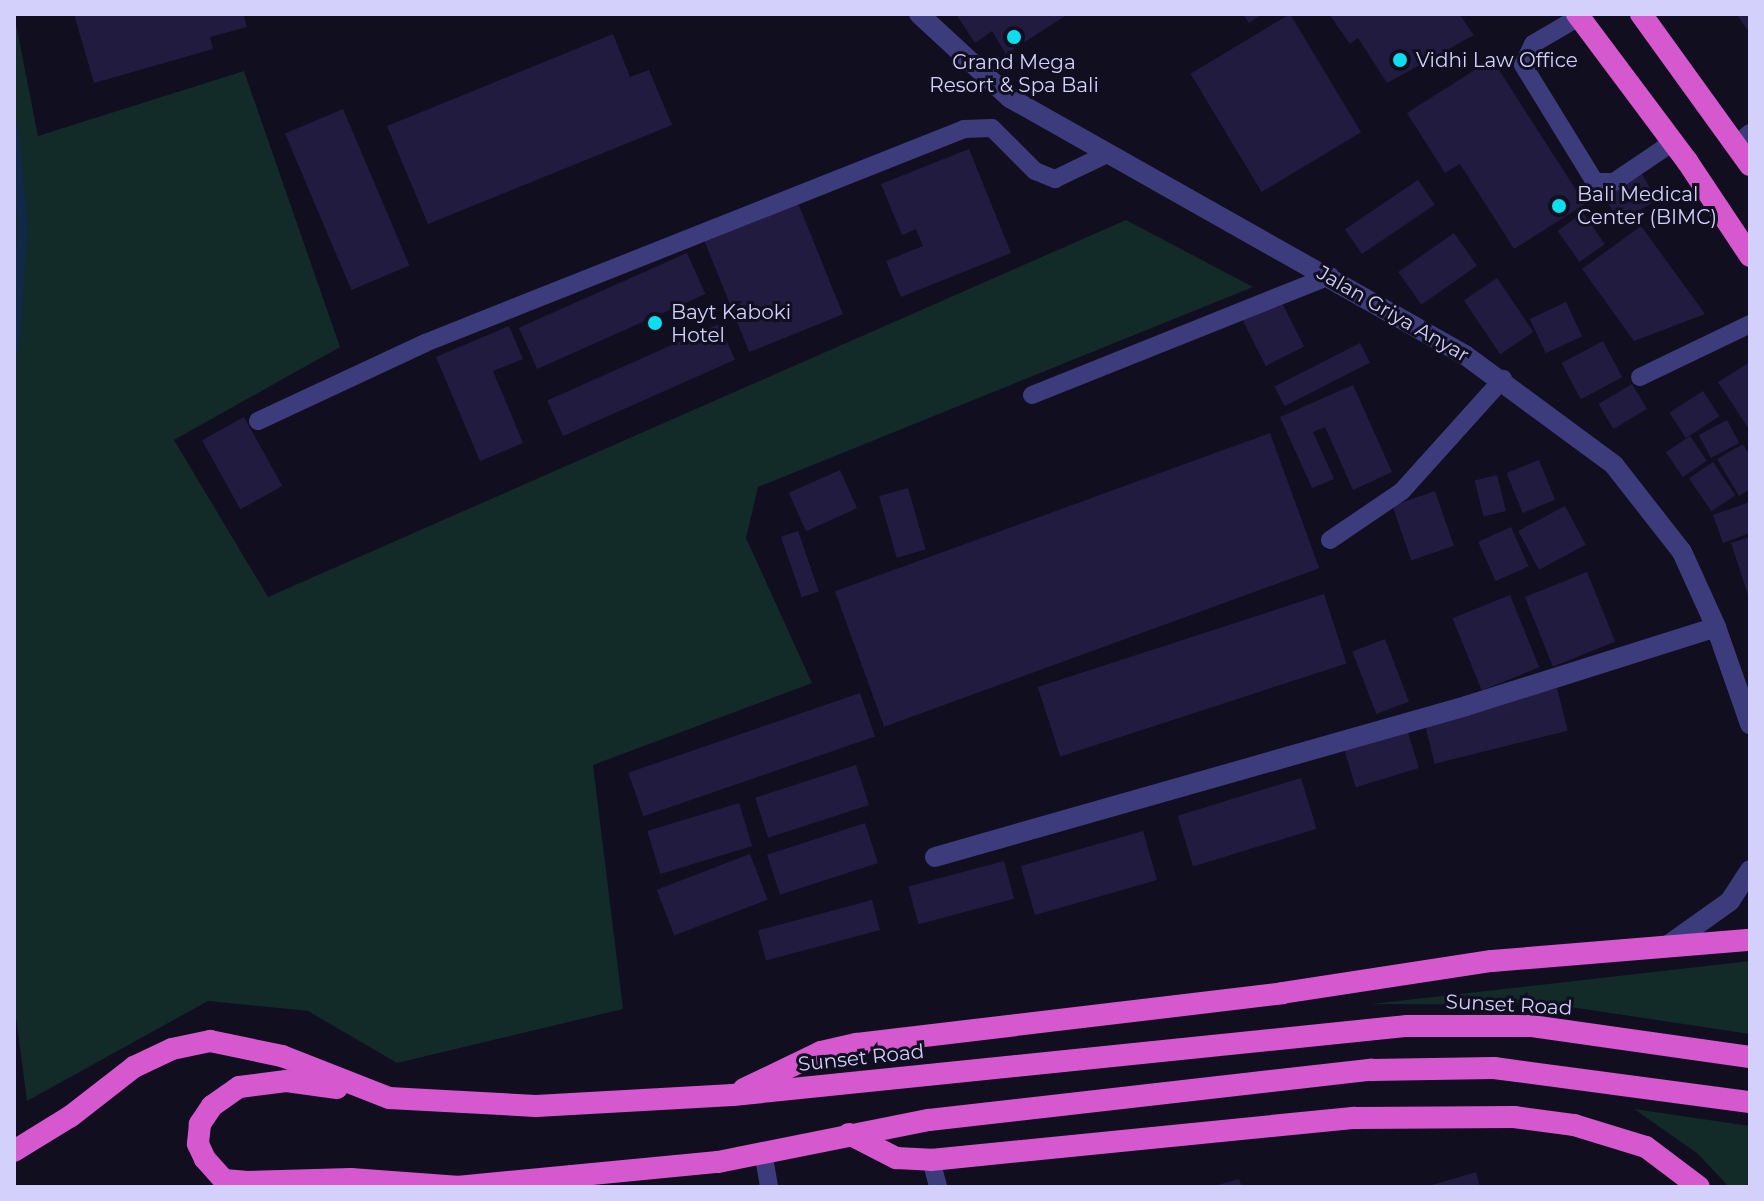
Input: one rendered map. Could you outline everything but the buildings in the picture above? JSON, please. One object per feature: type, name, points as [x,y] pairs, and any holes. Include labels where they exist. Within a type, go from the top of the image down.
[{"type":"highway","points":[[1641,14],[1743,139],[1750,165]]},
{"type":"highway","points":[[1578,15],[1673,142],[1750,256]]},
{"type":"highway","points":[[733,1095],[821,1052],[857,1044],[1282,993],[1492,961],[1750,940]]},
{"type":"highway","name":"Sunset Road","points":[[14,1151],[71,1116],[134,1067],[172,1049],[210,1041],[282,1056],[389,1098],[536,1106],[733,1095],[1407,1026],[1532,1026],[1750,1057]]},
{"type":"highway","points":[[389,1098],[286,1081],[239,1087],[212,1106],[200,1124],[198,1144],[224,1180],[351,1179],[458,1187],[623,1178],[849,1134],[1009,1110],[1426,1067],[1562,1074],[1750,1102]]},
{"type":"highway","points":[[849,1134],[896,1158],[931,1160],[1355,1118],[1514,1117],[1574,1125],[1646,1147],[1675,1163],[1699,1187]]},
{"type":"street","name":"Jalan Griya Anyar","points":[[919,14],[1010,98],[1330,276],[1503,379],[1604,456],[1637,491],[1682,552],[1716,627],[1750,724]]},
{"type":"street","points":[[935,857],[1466,706],[1716,627]]},
{"type":"street","points":[[1667,946],[1730,901],[1750,870]]},
{"type":"lane","points":[[1578,15],[1533,44],[1523,65],[1595,182],[1614,182],[1673,142]]},
{"type":"lane","points":[[258,421],[425,343],[964,129],[992,128],[1035,171],[1055,179],[1107,154]]},
{"type":"lane","points":[[1032,395],[1330,276]]},
{"type":"lane","points":[[1640,377],[1750,324]]},
{"type":"lane","points":[[1330,540],[1402,491],[1503,379]]},
{"type":"lane","points":[[763,1152],[769,1187]]},
{"type":"lane","points":[[931,1160],[938,1187]]},
{"type":"green space","points":[[14,14],[38,136],[244,71],[340,347],[174,440],[268,597],[1126,220],[1253,287],[758,487],[746,538],[812,683],[593,765],[623,1009],[397,1063],[308,1011],[208,1001],[27,1101],[14,1002]]},
{"type":"green space","points":[[1750,961],[1750,1034],[1557,1005],[1371,1004]]},
{"type":"green space","points":[[1634,1109],[1750,1126],[1750,1187],[1729,1187],[1697,1153]]},
{"type":"waterway","points":[[14,130],[23,227],[14,350]]},
{"type":"place","name":"Grand Mega Resort & Spa Bali","points":[[1014,37]]},
{"type":"place","name":"Vidhi Law Office","points":[[1400,60]]},
{"type":"place","name":"Bali Medical Center (BIMC)","points":[[1559,206]]},
{"type":"place","name":"Bayt Kaboki Hotel","points":[[655,323]]}]
